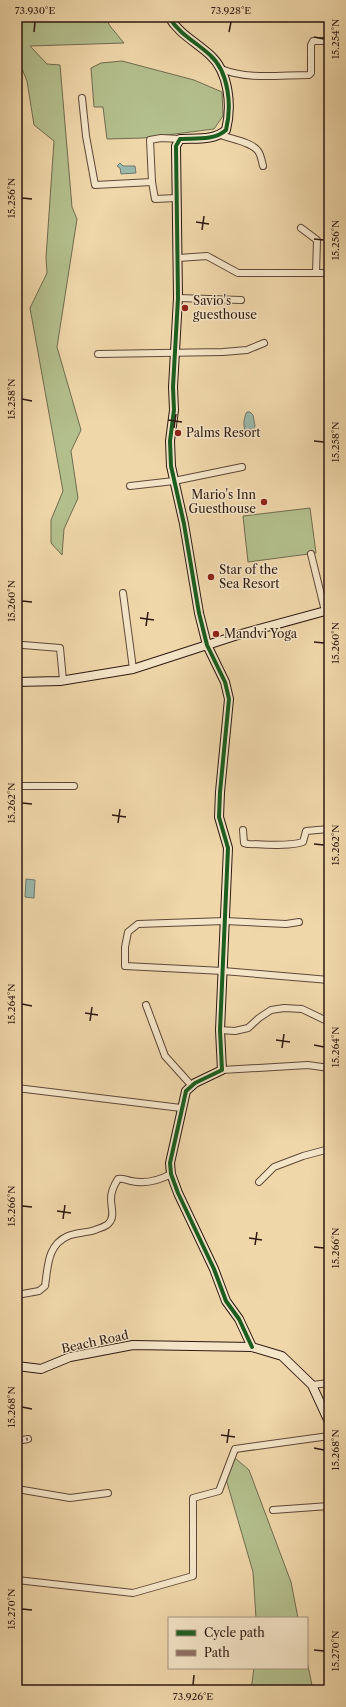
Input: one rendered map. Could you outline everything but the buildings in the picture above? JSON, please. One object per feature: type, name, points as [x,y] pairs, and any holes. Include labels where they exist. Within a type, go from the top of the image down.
[{"type":"street","points":[[169,17],[174,26],[211,56],[221,69],[227,87],[229,110],[226,130],[221,135],[211,138],[161,138],[150,140],[152,182],[155,199],[176,198]]},
{"type":"street","points":[[221,69],[232,74],[246,75],[309,75],[311,73],[311,45],[313,41],[329,41]]},
{"type":"street","points":[[82,98],[86,136],[95,185],[152,182]]},
{"type":"street","points":[[221,135],[249,144],[258,151],[263,166]]},
{"type":"street","points":[[180,139],[176,146],[178,298],[174,410],[170,441],[171,466],[184,524],[199,613],[207,645],[225,682],[229,699],[219,817],[228,848],[220,1030],[222,1070]]},
{"type":"street","points":[[301,228],[317,240],[316,273]]},
{"type":"street","points":[[178,258],[207,256],[238,273],[329,273]]},
{"type":"street","points":[[178,298],[241,300]]},
{"type":"street","points":[[98,354],[223,352],[247,350],[264,343]]},
{"type":"street","points":[[130,486],[174,481],[242,467]]},
{"type":"street","points":[[17,682],[63,680],[134,669],[207,645],[327,610],[311,554]]},
{"type":"street","points":[[123,593],[134,669]]},
{"type":"street","points":[[23,645],[60,648],[63,680]]},
{"type":"street","points":[[17,786],[74,786]]},
{"type":"street","points":[[243,830],[244,842],[248,844],[297,844],[302,842],[306,832],[329,829]]},
{"type":"street","points":[[300,922],[286,924],[225,922],[138,924],[128,932],[125,947],[125,966],[223,971],[329,980]]},
{"type":"street","points":[[146,1005],[165,1056],[192,1086]]},
{"type":"street","points":[[220,1030],[235,1031],[248,1028],[271,1010],[284,1008],[302,1008],[329,1022]]},
{"type":"street","points":[[252,1347],[239,1319],[226,1300],[214,1269],[171,1174],[170,1163],[181,1108],[186,1092],[192,1086],[222,1070],[308,1065],[329,1068]]},
{"type":"street","points":[[17,1088],[181,1108]]},
{"type":"street","points":[[259,1182],[274,1166],[329,1149]]},
{"type":"street","points":[[17,1295],[39,1291],[45,1286],[49,1256],[62,1240],[69,1235],[89,1233],[108,1225],[112,1219],[111,1198],[114,1185],[118,1179],[122,1178],[129,1181],[143,1182],[158,1181],[171,1174]]},
{"type":"street","name":"Beach Road","points":[[17,1366],[41,1369],[70,1357],[132,1345],[252,1347],[282,1356],[312,1385]]},
{"type":"street","points":[[329,1383],[312,1385],[329,1422]]},
{"type":"street","points":[[17,1580],[133,1593],[193,1576],[193,1498],[219,1491],[235,1449],[329,1436]]},
{"type":"street","points":[[17,1441],[28,1439]]},
{"type":"street","points":[[17,1489],[70,1498],[108,1493]]},
{"type":"street","points":[[273,1510],[329,1506]]},
{"type":"green space","points":[[17,17],[105,17],[110,26],[124,43],[30,46],[47,64],[60,65],[72,207],[77,219],[57,347],[81,430],[71,451],[78,498],[64,529],[62,555],[51,543],[51,520],[63,491],[30,308],[47,273],[46,258],[54,141],[34,125],[27,81],[17,57]]},
{"type":"green space","points":[[122,61],[194,80],[222,92],[223,116],[214,129],[143,138],[107,139],[103,107],[94,107],[91,68],[101,63]]},
{"type":"green space","points":[[310,508],[316,553],[248,562],[243,516]]},
{"type":"green space","points":[[235,1458],[249,1470],[291,1582],[298,1617],[256,1617],[253,1572],[226,1479]]},
{"type":"green space","points":[[308,1666],[313,1690],[251,1690],[254,1669],[308,1669]]},
{"type":"shaded area","points":[[120,163],[123,166],[135,166],[136,173],[121,174],[120,168],[117,166]]},
{"type":"shaded area","points":[[247,412],[250,412],[253,415],[255,426],[253,430],[245,430],[244,421]]},
{"type":"shaded area","points":[[26,879],[35,880],[34,898],[25,897]]},
{"type":"marked path","points":[[17,1441],[28,1439]]},
{"type":"cycle path","points":[[169,17],[183,33],[205,50],[216,62],[225,80],[229,100],[226,130],[216,136],[180,139],[176,146],[178,298],[173,387],[174,410],[170,441],[171,466],[184,524],[199,613],[207,645],[225,682],[229,699],[219,817],[228,848],[220,1030],[222,1070],[195,1083],[186,1091],[170,1163],[171,1174],[178,1193],[214,1269],[226,1301],[239,1319],[252,1347]]},
{"type":"place","name":"Savio's guesthouse","points":[[185,308]]},
{"type":"place","name":"Palms Resort","points":[[178,433]]},
{"type":"place","name":"Mario's Inn Guesthouse","points":[[264,502]]},
{"type":"place","name":"Star of the Sea Resort","points":[[211,577]]},
{"type":"place","name":"Mandvi Yoga","points":[[216,634]]}]
